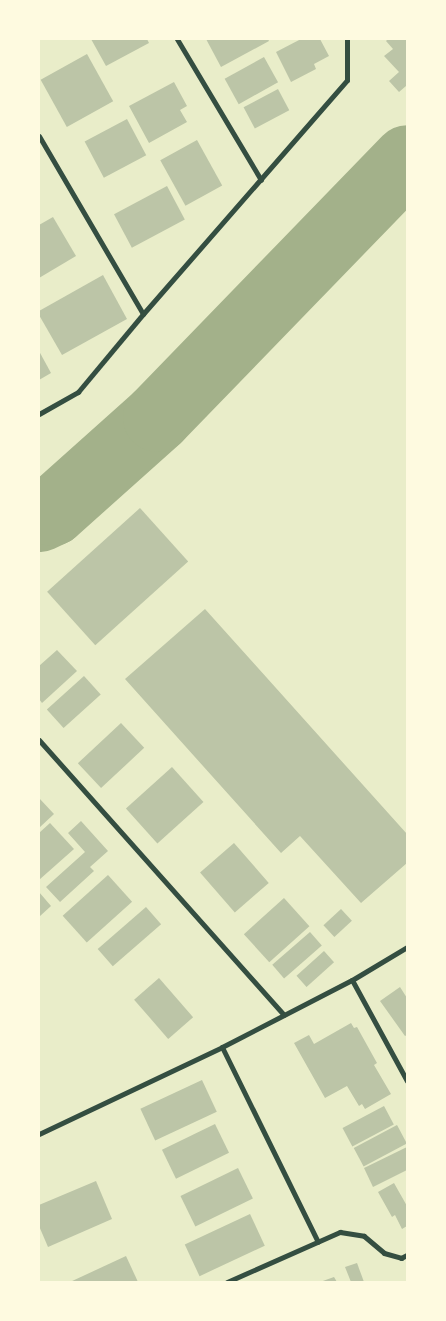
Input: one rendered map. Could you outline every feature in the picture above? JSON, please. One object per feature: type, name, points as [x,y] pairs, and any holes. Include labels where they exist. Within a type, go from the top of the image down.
[{"type":"street","points":[[178,39],[261,180]]},
{"type":"street","points":[[39,414],[78,392],[143,314],[347,80],[347,39]]},
{"type":"street","points":[[39,136],[143,314]]},
{"type":"street","points":[[39,740],[284,1015]]},
{"type":"street","points":[[39,1134],[222,1047],[352,980],[407,947]]},
{"type":"street","points":[[352,980],[407,1081]]},
{"type":"street","points":[[222,1047],[318,1242]]},
{"type":"street","points":[[227,1282],[340,1232],[364,1236],[384,1253],[401,1258],[407,1255]]},
{"type":"building","points":[[91,39],[147,39],[149,43],[106,66]]},
{"type":"building","points":[[206,39],[268,39],[269,41],[221,67]]},
{"type":"building","points":[[301,39],[320,39],[329,56],[314,64],[316,69],[291,82],[276,52]]},
{"type":"building","points":[[388,39],[407,39],[407,87],[399,92],[389,81],[399,72],[384,56],[393,49],[386,41]]},
{"type":"building","points":[[87,54],[113,101],[67,127],[41,80]]},
{"type":"building","points":[[264,57],[278,82],[239,104],[225,79]]},
{"type":"building","points":[[174,82],[187,106],[180,110],[187,122],[149,143],[129,106]]},
{"type":"building","points":[[278,89],[289,110],[255,129],[244,107]]},
{"type":"building","points":[[127,119],[146,155],[104,178],[85,142]]},
{"type":"building","points":[[197,140],[222,185],[185,206],[160,160]]},
{"type":"building","points":[[167,186],[185,220],[132,248],[114,214]]},
{"type":"building","points":[[53,217],[76,256],[39,278],[39,225]]},
{"type":"building","points":[[103,275],[127,319],[62,355],[39,315],[39,311]]},
{"type":"building","points":[[39,351],[51,373],[39,380]]},
{"type":"building","points":[[140,508],[188,562],[95,645],[47,592]]},
{"type":"building","points":[[205,609],[407,834],[407,863],[361,903],[300,836],[281,853],[125,679]]},
{"type":"building","points":[[57,650],[77,671],[42,703],[39,699],[39,666]]},
{"type":"building","points":[[84,676],[101,695],[64,728],[47,709]]},
{"type":"building","points":[[121,723],[144,748],[101,788],[78,763]]},
{"type":"building","points":[[172,767],[203,802],[157,843],[126,808]]},
{"type":"building","points":[[39,798],[54,814],[39,828]]},
{"type":"building","points":[[81,821],[108,851],[90,867],[94,871],[60,902],[46,887],[85,852],[68,833]]},
{"type":"building","points":[[50,823],[74,849],[39,880],[39,833]]},
{"type":"building","points":[[234,843],[269,883],[235,913],[200,873]]},
{"type":"building","points":[[108,875],[132,902],[87,943],[63,916]]},
{"type":"building","points":[[39,892],[51,906],[39,917]]},
{"type":"building","points":[[284,898],[309,926],[269,962],[244,934]]},
{"type":"building","points":[[146,907],[161,924],[113,966],[98,949]]},
{"type":"building","points":[[341,909],[352,921],[334,937],[323,925]]},
{"type":"building","points":[[310,932],[322,946],[284,978],[272,965]]},
{"type":"building","points":[[324,951],[334,962],[307,987],[297,976]]},
{"type":"building","points":[[159,978],[193,1017],[168,1039],[134,1000]]},
{"type":"building","points":[[400,987],[407,998],[407,1035],[405,1036],[380,1001]]},
{"type":"building","points":[[351,1023],[354,1028],[357,1027],[377,1063],[374,1065],[391,1094],[365,1109],[362,1104],[359,1106],[347,1086],[325,1098],[294,1043],[309,1035],[314,1044]]},
{"type":"building","points":[[202,1080],[217,1112],[155,1140],[140,1109]]},
{"type":"building","points":[[384,1106],[394,1125],[352,1147],[343,1128]]},
{"type":"building","points":[[215,1124],[229,1153],[176,1179],[162,1150]]},
{"type":"building","points":[[397,1125],[407,1144],[364,1167],[354,1148]]},
{"type":"building","points":[[407,1147],[407,1170],[373,1187],[364,1168]]},
{"type":"building","points":[[238,1168],[253,1199],[195,1227],[180,1196]]},
{"type":"building","points":[[96,1181],[112,1219],[48,1247],[39,1226],[39,1205]]},
{"type":"building","points":[[394,1183],[407,1206],[407,1226],[402,1229],[395,1215],[392,1217],[378,1192]]},
{"type":"building","points":[[250,1214],[265,1246],[200,1276],[185,1244]]},
{"type":"building","points":[[126,1256],[138,1282],[70,1282]]},
{"type":"building","points":[[357,1263],[364,1282],[351,1282],[345,1267]]},
{"type":"building","points":[[334,1277],[337,1282],[320,1282]]},
{"type":"waterway","points":[[39,517],[52,511],[157,417],[407,159]]}]
